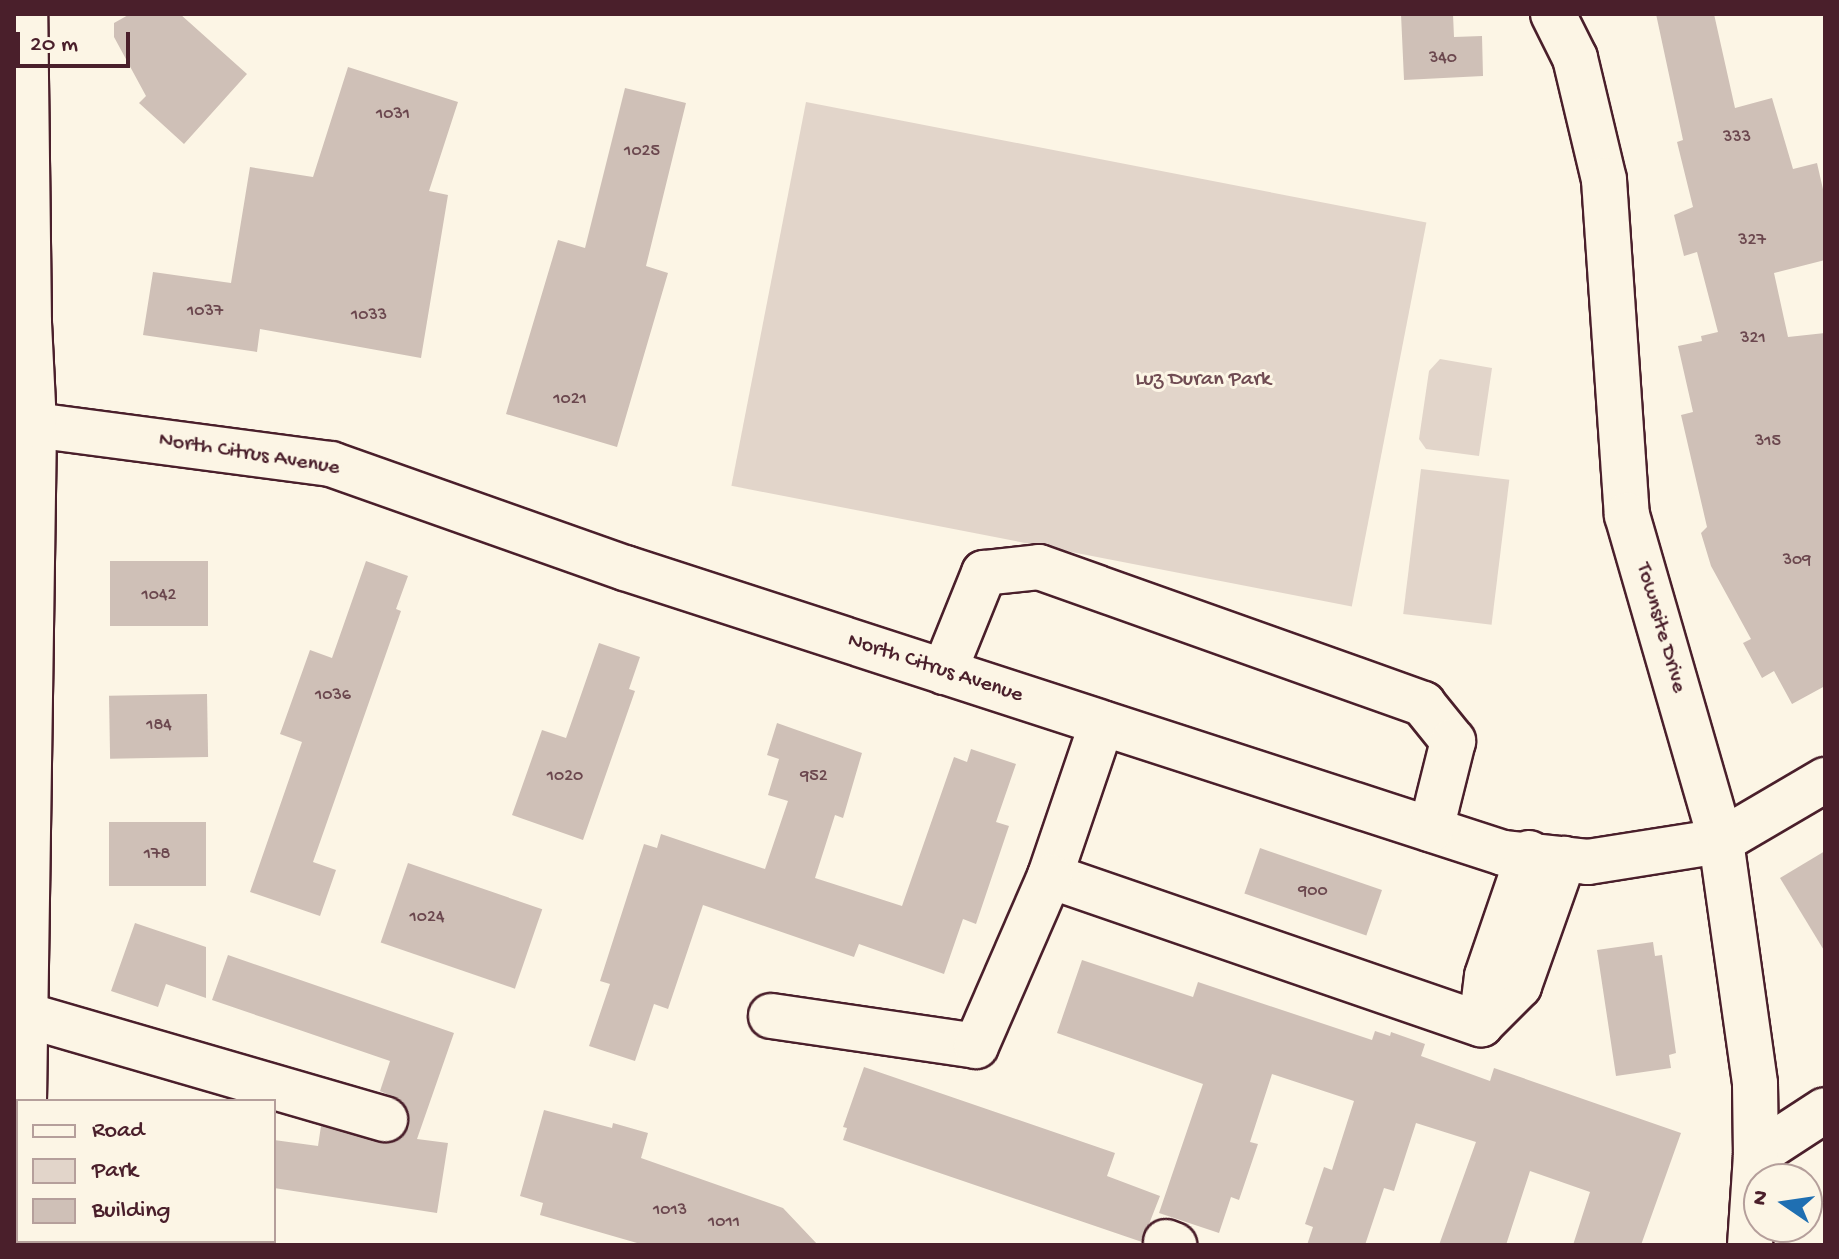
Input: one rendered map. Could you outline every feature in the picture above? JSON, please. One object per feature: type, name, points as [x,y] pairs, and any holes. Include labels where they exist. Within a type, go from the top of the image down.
[{"type":"street","points":[[24,1099],[34,425],[20,101],[25,14]]},
{"type":"street","name":"Townsite Drive","points":[[1553,14],[1575,58],[1604,180],[1627,515],[1721,841],[1755,1084],[1756,1155],[1750,1245]]},
{"type":"street","name":"North Citrus Avenue","points":[[34,425],[331,464],[625,568],[1503,853],[1588,862],[1721,841],[1825,780]]},
{"type":"street","points":[[944,672],[984,573],[1039,567],[1423,704],[1453,741],[1431,829]]},
{"type":"street","points":[[771,1016],[976,1046],[1050,876],[1102,723]]},
{"type":"street","points":[[1050,876],[1481,1024],[1519,986],[1546,856]]},
{"type":"street","points":[[26,1015],[385,1119]]},
{"type":"street","points":[[1756,1155],[1825,1110]]},
{"type":"green space","name":"Luz Duran Park","points":[[806,102],[1426,223],[1352,606],[731,486]]},
{"type":"green space","points":[[1440,359],[1492,368],[1479,456],[1426,449],[1419,439],[1429,371]]},
{"type":"green space","points":[[1421,469],[1509,480],[1492,625],[1403,614]]},
{"type":"building","points":[[130,14],[180,14],[247,74],[184,144],[139,103],[146,96],[114,37],[114,23]]},
{"type":"building","points":[[1401,14],[1453,14],[1454,37],[1482,36],[1483,76],[1404,80]]},
{"type":"building","points":[[1656,14],[1714,14],[1735,108],[1772,98],[1793,169],[1817,163],[1825,198],[1825,260],[1774,273],[1788,337],[1825,333],[1825,686],[1792,704],[1774,671],[1762,678],[1743,643],[1751,639],[1711,566],[1701,533],[1707,527],[1681,415],[1693,412],[1678,346],[1702,341],[1701,336],[1718,332],[1697,252],[1684,256],[1674,215],[1693,207],[1677,142],[1683,140]]},
{"type":"building","points":[[348,67],[458,102],[429,191],[448,195],[421,358],[260,329],[257,352],[143,335],[153,272],[231,283],[250,167],[313,177]]},
{"type":"building","points":[[625,88],[686,103],[646,266],[668,273],[617,447],[506,414],[558,240],[585,248]]},
{"type":"building","points":[[110,561],[208,561],[208,626],[110,626]]},
{"type":"building","points":[[366,561],[408,576],[396,609],[401,611],[313,862],[336,870],[320,916],[250,892],[302,742],[280,734],[310,650],[332,658]]},
{"type":"building","points":[[599,643],[640,657],[629,689],[635,691],[583,840],[512,815],[542,730],[566,738]]},
{"type":"building","points":[[207,694],[208,757],[110,759],[109,696]]},
{"type":"building","points":[[777,723],[862,753],[843,818],[835,815],[815,878],[902,906],[954,757],[967,762],[971,749],[1016,764],[996,822],[1009,826],[976,924],[963,919],[944,974],[859,944],[854,957],[703,905],[668,1009],[654,1004],[635,1061],[589,1046],[610,984],[600,981],[644,844],[657,848],[661,834],[765,869],[788,801],[768,795],[779,759],[767,755]]},
{"type":"building","points":[[109,822],[206,822],[206,886],[109,886]]},
{"type":"building","points":[[1260,848],[1382,890],[1366,935],[1244,893]]},
{"type":"building","points":[[1825,851],[1825,952],[1780,878]]},
{"type":"building","points":[[408,863],[542,909],[515,989],[381,942]]},
{"type":"building","points":[[135,923],[206,947],[206,998],[166,984],[158,1007],[111,991]]},
{"type":"building","points":[[1653,942],[1655,956],[1662,955],[1676,1053],[1669,1055],[1671,1068],[1616,1076],[1597,950]]},
{"type":"building","points":[[228,955],[454,1033],[417,1139],[448,1143],[437,1213],[276,1188],[276,1140],[318,1146],[321,1126],[390,1143],[403,1136],[409,1125],[409,1114],[402,1101],[380,1091],[390,1061],[212,1000]]},
{"type":"building","points":[[1082,960],[1193,997],[1198,982],[1372,1040],[1375,1031],[1390,1036],[1391,1032],[1425,1044],[1421,1056],[1490,1081],[1494,1068],[1681,1133],[1641,1245],[1573,1245],[1590,1192],[1530,1171],[1506,1245],[1439,1245],[1476,1142],[1416,1123],[1394,1191],[1384,1188],[1365,1245],[1307,1245],[1313,1227],[1305,1224],[1324,1167],[1332,1170],[1354,1101],[1272,1074],[1250,1142],[1258,1144],[1239,1200],[1231,1197],[1219,1233],[1159,1213],[1203,1084],[1057,1033]]},
{"type":"building","points":[[864,1067],[1115,1153],[1107,1176],[1160,1196],[1142,1242],[843,1140],[847,1128],[843,1127]]},
{"type":"building","points":[[544,1110],[612,1128],[613,1123],[648,1133],[641,1158],[783,1208],[818,1245],[644,1245],[540,1215],[543,1203],[520,1196]]}]
